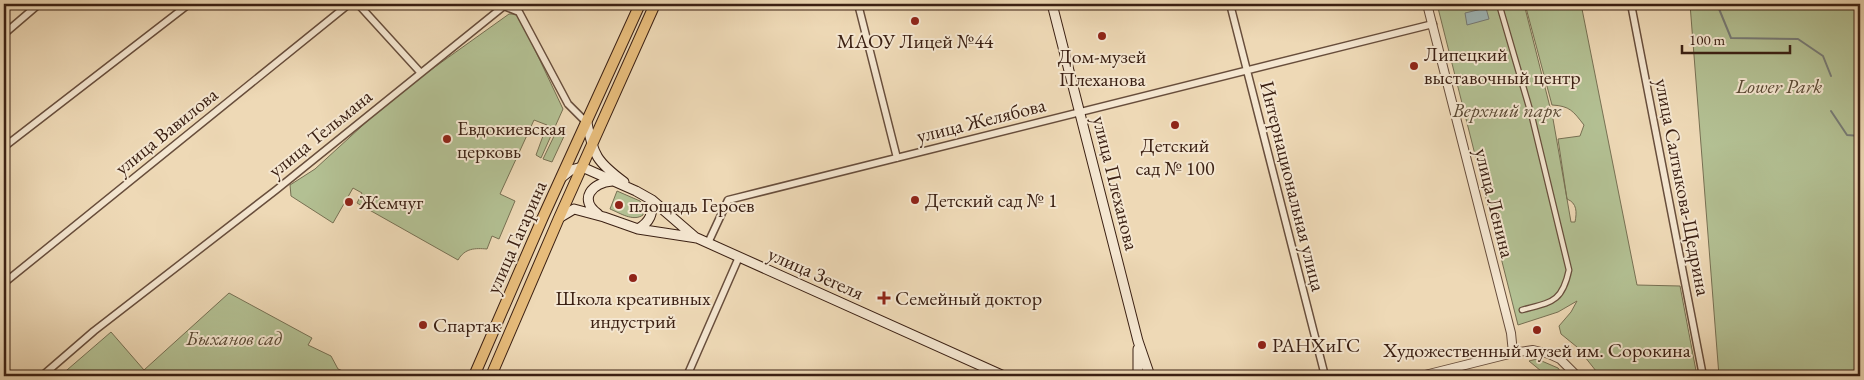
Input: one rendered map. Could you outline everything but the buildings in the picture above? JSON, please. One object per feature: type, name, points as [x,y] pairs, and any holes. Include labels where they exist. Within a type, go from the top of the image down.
[{"type":"main road","name":"улица Гагарина","points":[[474,376],[640,4]]},
{"type":"main road","name":"улица Гагарина","points":[[491,376],[559,218],[655,4]]},
{"type":"main road","name":"улица Плеханова","points":[[1052,4],[1138,341],[1150,376]]},
{"type":"main road","points":[[587,123],[591,146],[596,156],[606,169],[636,191]]},
{"type":"main road","points":[[561,178],[572,170],[582,167],[652,200],[697,238]]},
{"type":"main road","points":[[600,216],[591,209],[588,199],[592,188],[601,182],[612,181]]},
{"type":"main road","points":[[638,229],[651,218],[652,200]]},
{"type":"main road","points":[[559,218],[574,209],[638,229],[697,238]]},
{"type":"main road","name":"улица Зегеля","points":[[697,238],[1004,376]]},
{"type":"main road","name":"улица Плеханова","points":[[1138,341],[1138,376]]},
{"type":"street","points":[[4,34],[39,4]]},
{"type":"street","points":[[4,147],[189,4]]},
{"type":"street","name":"улица Вавилова","points":[[4,283],[349,4]]},
{"type":"street","points":[[358,4],[420,72]]},
{"type":"street","points":[[858,4],[896,158]]},
{"type":"street","name":"Интернациональная улица","points":[[1230,4],[1325,376]]},
{"type":"street","name":"улица Ленина","points":[[1427,4],[1511,333],[1513,353]]},
{"type":"street","points":[[1500,4],[1534,124],[1569,270],[1565,287],[1552,302],[1522,310]]},
{"type":"street","name":"улица Салтыкова-Щедрина","points":[[1631,4],[1703,376]]},
{"type":"street","name":"улица Тельмана","points":[[42,376],[94,332],[276,190],[504,6],[519,12],[568,104],[587,123]]},
{"type":"street","name":"улица Желябова","points":[[708,243],[728,200],[1433,24]]},
{"type":"street","points":[[687,376],[739,256]]},
{"type":"street","points":[[1421,376],[1513,353],[1533,350],[1560,359],[1577,376]]},
{"type":"green space","name":"Верхний парк","points":[[1437,4],[1524,4],[1553,119],[1571,222],[1575,222],[1575,208],[1573,203],[1567,199],[1558,139],[1580,136],[1584,125],[1571,110],[1552,105],[1525,4],[1581,4],[1637,285],[1680,286],[1697,376],[1600,376],[1577,347],[1561,334],[1559,326],[1571,312],[1577,301],[1558,312],[1518,325]]},
{"type":"green space","name":"Lower Park","points":[[1690,4],[1860,4],[1860,376],[1719,376]]},
{"type":"green space","points":[[509,14],[518,14],[563,109],[541,158],[536,155],[547,125],[534,120],[500,194],[515,201],[499,239],[492,236],[487,249],[467,251],[458,260],[357,203],[362,193],[353,188],[333,223],[291,196],[290,185],[315,169],[397,94]]},
{"type":"green space","points":[[557,130],[565,134],[552,162],[543,159]]},
{"type":"green space","points":[[617,191],[640,201],[644,206],[643,215],[635,218],[622,215],[610,209]]},
{"type":"green space","name":"Быханов сад","points":[[229,293],[312,338],[308,345],[331,356],[338,369],[355,376],[60,376],[111,332],[144,370]]},
{"type":"green space","points":[[1537,359],[1558,368],[1564,376],[1547,376],[1529,361]]},
{"type":"water","points":[[1486,8],[1489,19],[1467,25],[1465,13]]},
{"type":"waterway","points":[[1717,4],[1731,38],[1798,39],[1823,56],[1831,76]]},
{"type":"waterway","points":[[1831,111],[1847,135],[1860,136]]},
{"type":"place","name":"МАОУ Лицей №44","points":[[915,21]]},
{"type":"place","name":"Дом-музей Плеханова","points":[[1102,36]]},
{"type":"place","name":"Липецкий выставочный центр","points":[[1414,66]]},
{"type":"place","name":"Детский сад № 100","points":[[1175,125]]},
{"type":"place","name":"Евдокиевская церковь","points":[[447,139]]},
{"type":"place","name":"Детский сад № 1","points":[[915,200]]},
{"type":"place","name":"Жемчуг","points":[[349,202]]},
{"type":"place","name":"площадь Героев","points":[[619,205]]},
{"type":"place","name":"Школа креативных индустрий","points":[[633,278]]},
{"type":"place","name":"Семейный доктор","points":[[884,298]]},
{"type":"place","name":"Спартак","points":[[423,325]]},
{"type":"place","name":"Художественный музей им. Сорокина","points":[[1537,330]]},
{"type":"place","name":"РАНХиГС","points":[[1262,345]]}]
